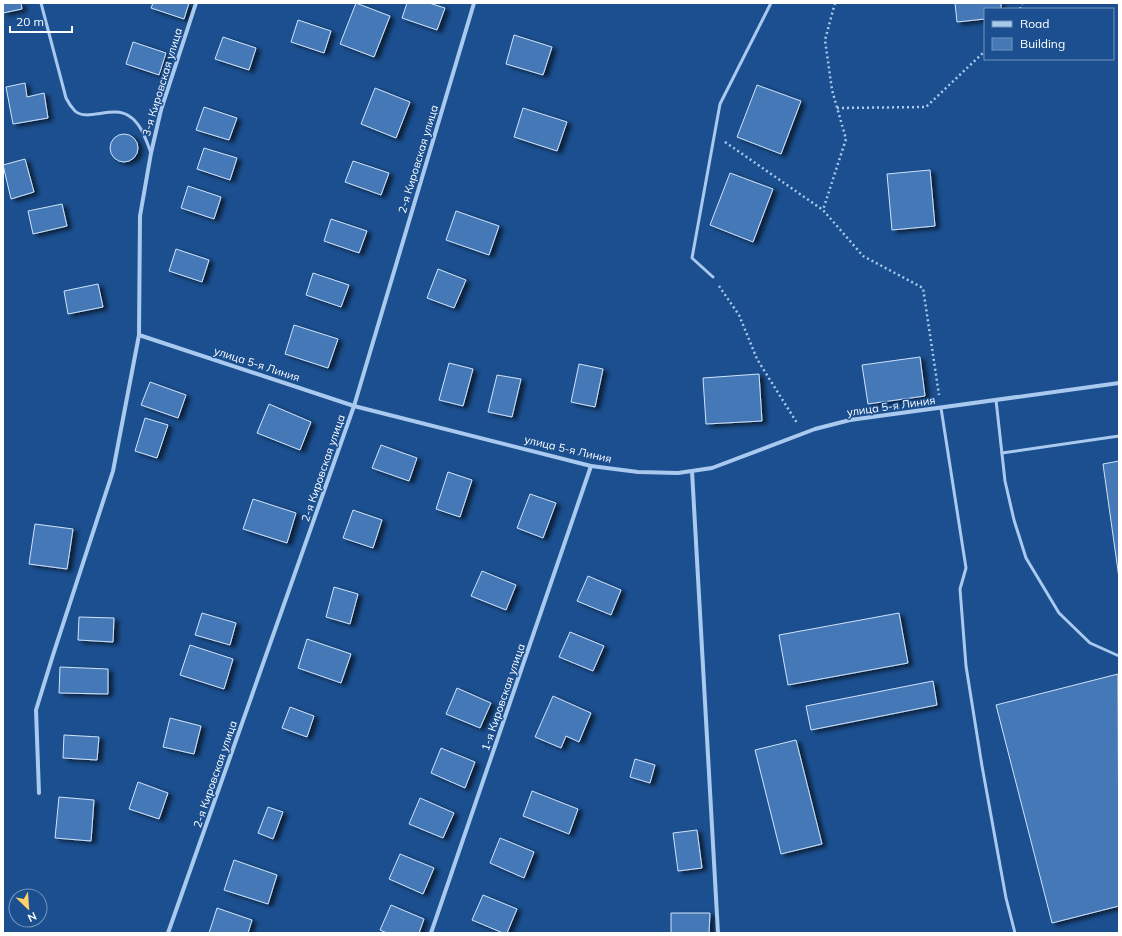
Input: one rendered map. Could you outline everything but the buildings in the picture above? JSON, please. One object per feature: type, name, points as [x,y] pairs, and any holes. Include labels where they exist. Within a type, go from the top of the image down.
[{"type":"street","name":"3-я Кировская улица","points":[[39,793],[36,710],[52,655],[113,471],[139,335],[140,216],[151,153],[161,110],[196,3]]},
{"type":"street","name":"2-я Кировская улица","points":[[168,933],[354,406],[474,3]]},
{"type":"street","name":"улица 5-я Линия","points":[[139,335],[354,406],[591,466],[638,472],[678,473],[712,468],[815,429],[850,420],[1119,383]]},
{"type":"street","name":"1-я Кировская улица","points":[[431,933],[591,466]]},
{"type":"street","points":[[692,471],[718,933]]},
{"type":"lane","points":[[41,3],[66,98],[75,111],[80,114],[90,115],[117,111],[130,116],[140,128],[151,153]]},
{"type":"lane","points":[[713,277],[692,258],[720,104],[771,3]]},
{"type":"lane","points":[[996,400],[1006,481],[1014,520],[1026,558],[1059,613],[1090,643],[1119,656]]},
{"type":"lane","points":[[941,408],[966,568],[960,589],[966,666],[982,766],[1006,898],[1015,933]]},
{"type":"lane","points":[[1002,453],[1119,436]]},
{"type":"path","points":[[823,210],[846,140],[832,90],[825,40],[835,3]]},
{"type":"path","points":[[837,108],[926,106],[984,52]]},
{"type":"path","points":[[714,135],[823,210],[863,256],[923,288],[941,408]]},
{"type":"path","points":[[713,277],[739,315],[757,360],[804,433]]}]
